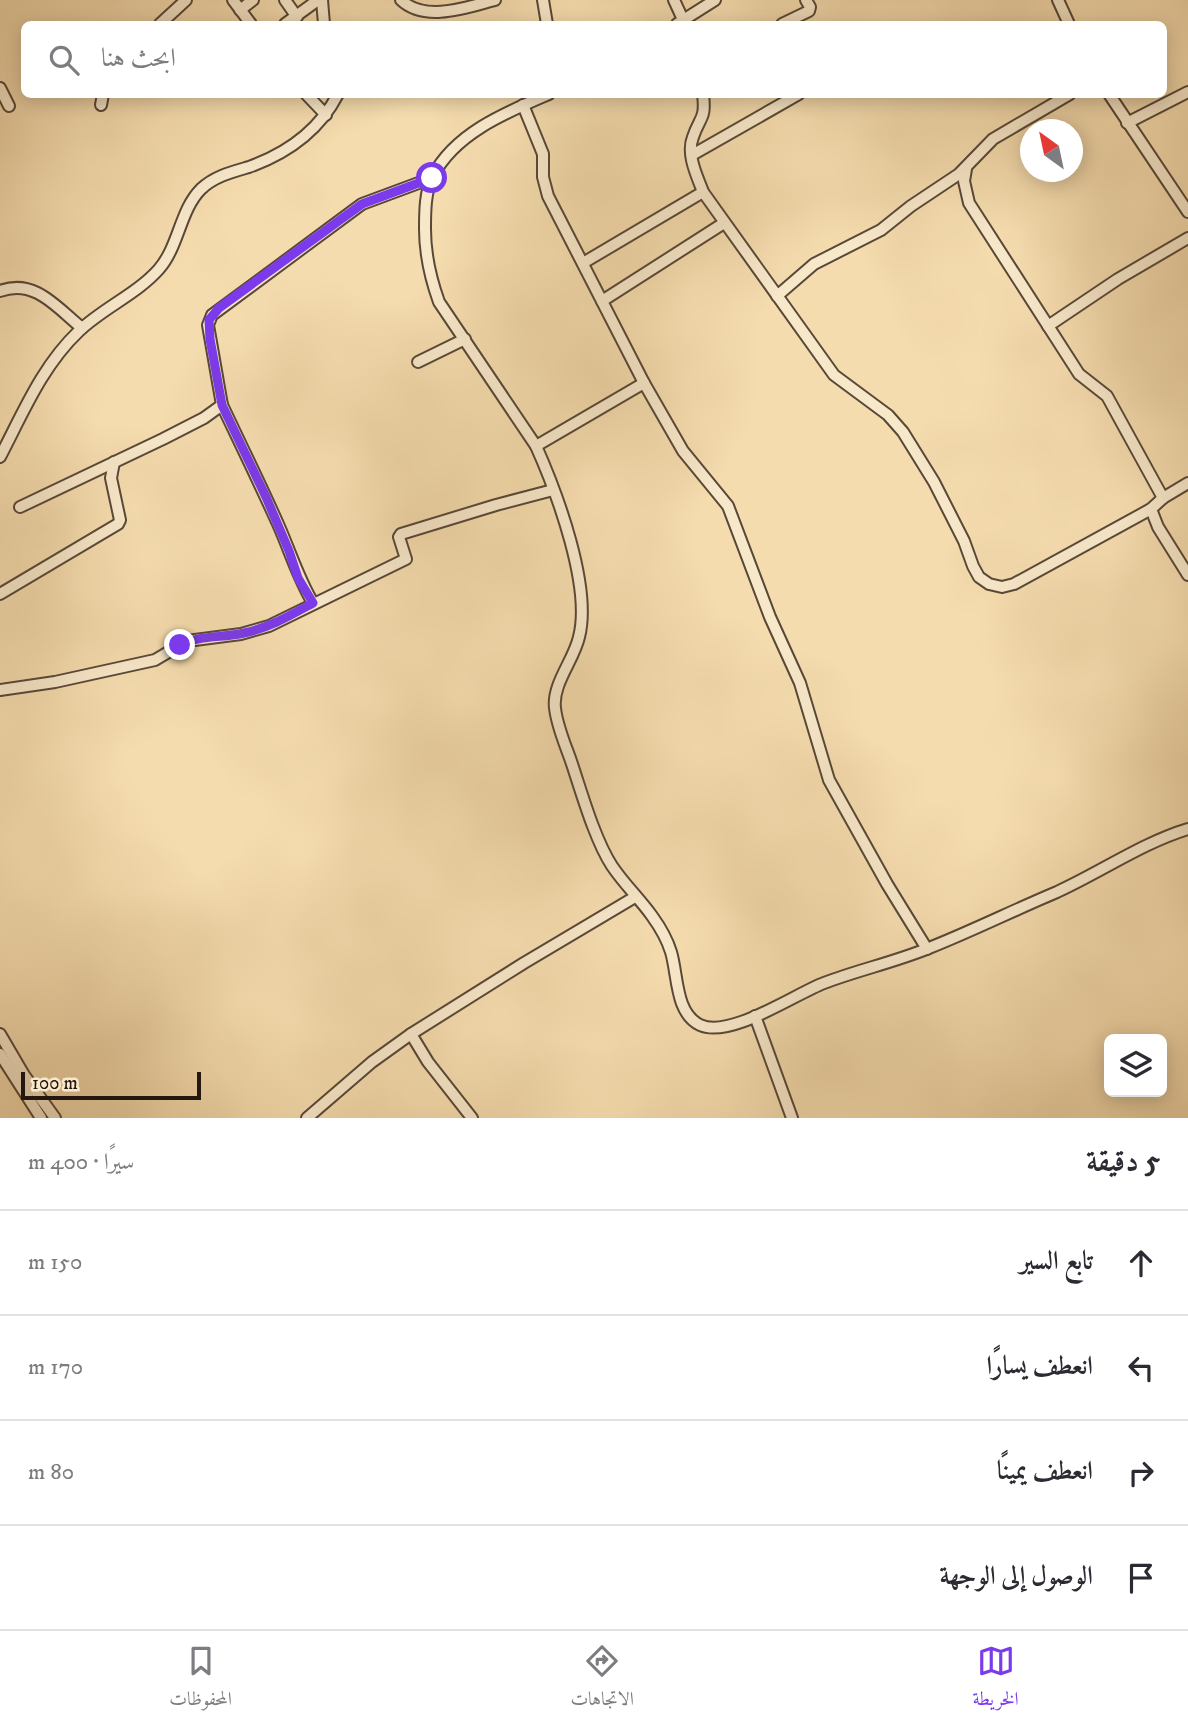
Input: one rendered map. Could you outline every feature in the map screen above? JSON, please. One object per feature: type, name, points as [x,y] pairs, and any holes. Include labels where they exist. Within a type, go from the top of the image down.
[{"type":"street","points":[[163,21],[186,0]]},
{"type":"street","points":[[233,0],[249,21]]},
{"type":"street","points":[[240,10],[253,0]]},
{"type":"street","points":[[285,0],[290,21]]},
{"type":"street","points":[[291,21],[320,0],[324,21]]},
{"type":"street","points":[[401,0],[411,8],[446,13],[495,0]]},
{"type":"street","points":[[441,0],[446,13]]},
{"type":"street","points":[[546,21],[543,0],[549,0]]},
{"type":"street","points":[[674,0],[681,21]]},
{"type":"street","points":[[685,21],[715,0]]},
{"type":"street","points":[[788,21],[809,11],[806,0]]},
{"type":"street","points":[[1058,0],[1068,21]]},
{"type":"street","points":[[0,88],[9,106]]},
{"type":"street","points":[[1127,123],[1188,92]]},
{"type":"street","points":[[310,98],[326,115]]},
{"type":"street","points":[[0,457],[48,366],[82,328],[151,278],[161,267],[190,204],[201,189],[215,178],[268,159],[300,141],[326,115],[334,98]]},
{"type":"street","points":[[540,98],[493,121],[468,137],[445,157],[432,178],[425,211],[425,245],[429,275],[439,302],[536,446],[553,490],[570,542],[583,614],[579,638],[558,689],[555,707],[571,763],[610,864],[651,914],[665,937],[683,1007],[691,1019],[703,1027],[718,1027],[755,1016],[825,982],[927,949],[1188,829]]},
{"type":"street","points":[[703,98],[705,114],[691,139],[692,155],[703,192],[834,375],[849,388],[869,398],[903,432],[934,482],[979,577],[989,584],[1002,587],[1014,584],[1150,509],[1188,484]]},
{"type":"street","points":[[692,155],[792,98]]},
{"type":"street","points":[[777,296],[814,264],[881,230],[966,169],[993,139],[1063,98]]},
{"type":"street","points":[[1111,98],[1188,212]]},
{"type":"street","points":[[523,105],[543,154],[543,177],[548,196],[682,452],[728,506],[770,617],[800,683],[830,780],[887,884],[927,949]]},
{"type":"street","points":[[966,169],[964,181],[969,204],[1079,374],[1107,396],[1163,498]]},
{"type":"street","points":[[313,603],[298,578],[266,497],[222,405],[208,325],[212,315],[362,204],[432,178]]},
{"type":"street","points":[[583,263],[703,192]]},
{"type":"street","points":[[602,301],[724,223]]},
{"type":"street","points":[[1048,326],[1118,279],[1188,238]]},
{"type":"street","points":[[0,291],[19,286],[34,290],[82,328]]},
{"type":"street","points":[[418,362],[465,339]]},
{"type":"street","points":[[536,446],[644,383]]},
{"type":"street","points":[[20,507],[204,418],[222,405]]},
{"type":"street","points":[[0,594],[118,524],[120,520],[111,478],[114,462]]},
{"type":"street","points":[[0,690],[55,682],[155,660],[187,641],[252,631],[279,622],[406,559],[399,537],[401,534],[553,490]]},
{"type":"street","points":[[1150,509],[1188,575]]},
{"type":"street","points":[[307,1118],[372,1062],[411,1034],[635,897]]},
{"type":"street","points":[[755,1016],[792,1118]]},
{"type":"street","points":[[0,1034],[24,1075],[55,1118]]},
{"type":"street","points":[[411,1034],[428,1062],[472,1118]]},
{"type":"street","points":[[0,1054],[41,1118]]},
{"type":"route","points":[[180,645],[196,639],[241,634],[269,626],[313,603],[298,578],[266,497],[222,405],[209,320],[219,308],[346,214],[362,204],[432,178]]}]
